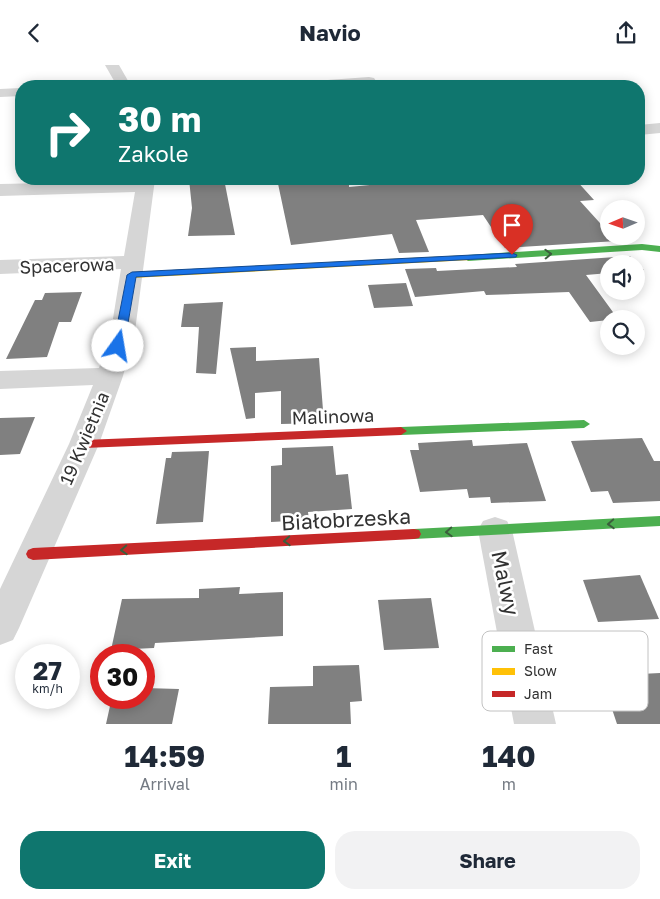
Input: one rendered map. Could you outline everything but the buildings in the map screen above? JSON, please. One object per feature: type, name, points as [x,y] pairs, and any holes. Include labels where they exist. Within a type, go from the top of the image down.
[{"type":"street","points":[[112,65],[121,80]]},
{"type":"street","points":[[0,93],[15,92]]},
{"type":"street","points":[[645,129],[660,128]]},
{"type":"street","points":[[0,190],[91,185]]},
{"type":"street","name":"19 Kwietnia","points":[[0,628],[18,571],[84,444],[110,376],[123,331],[145,185]]},
{"type":"street","points":[[133,268],[569,253],[642,247],[660,249]]},
{"type":"street","name":"Spacerowa","points":[[0,267],[133,268]]},
{"type":"street","points":[[0,380],[110,376]]},
{"type":"street","name":"Malinowa","points":[[84,444],[584,424]]},
{"type":"street","name":"Białobrzeska","points":[[18,571],[495,530],[660,521]]},
{"type":"street","name":"Malwy","points":[[495,530],[516,631]]},
{"type":"street","name":"Malwy","points":[[532,711],[535,724]]},
{"type":"traffic: fast","points":[[468,258],[642,247],[660,249]]},
{"type":"traffic: fast","points":[[401,431],[584,424]]},
{"type":"traffic: fast","points":[[414,534],[660,521]]},
{"type":"traffic: slow","points":[[132,275],[468,258]]},
{"type":"traffic: jam","points":[[84,444],[401,431]]},
{"type":"traffic: jam","points":[[33,554],[414,534]]},
{"type":"route","points":[[118,346],[123,331],[132,275],[512,255]]}]
